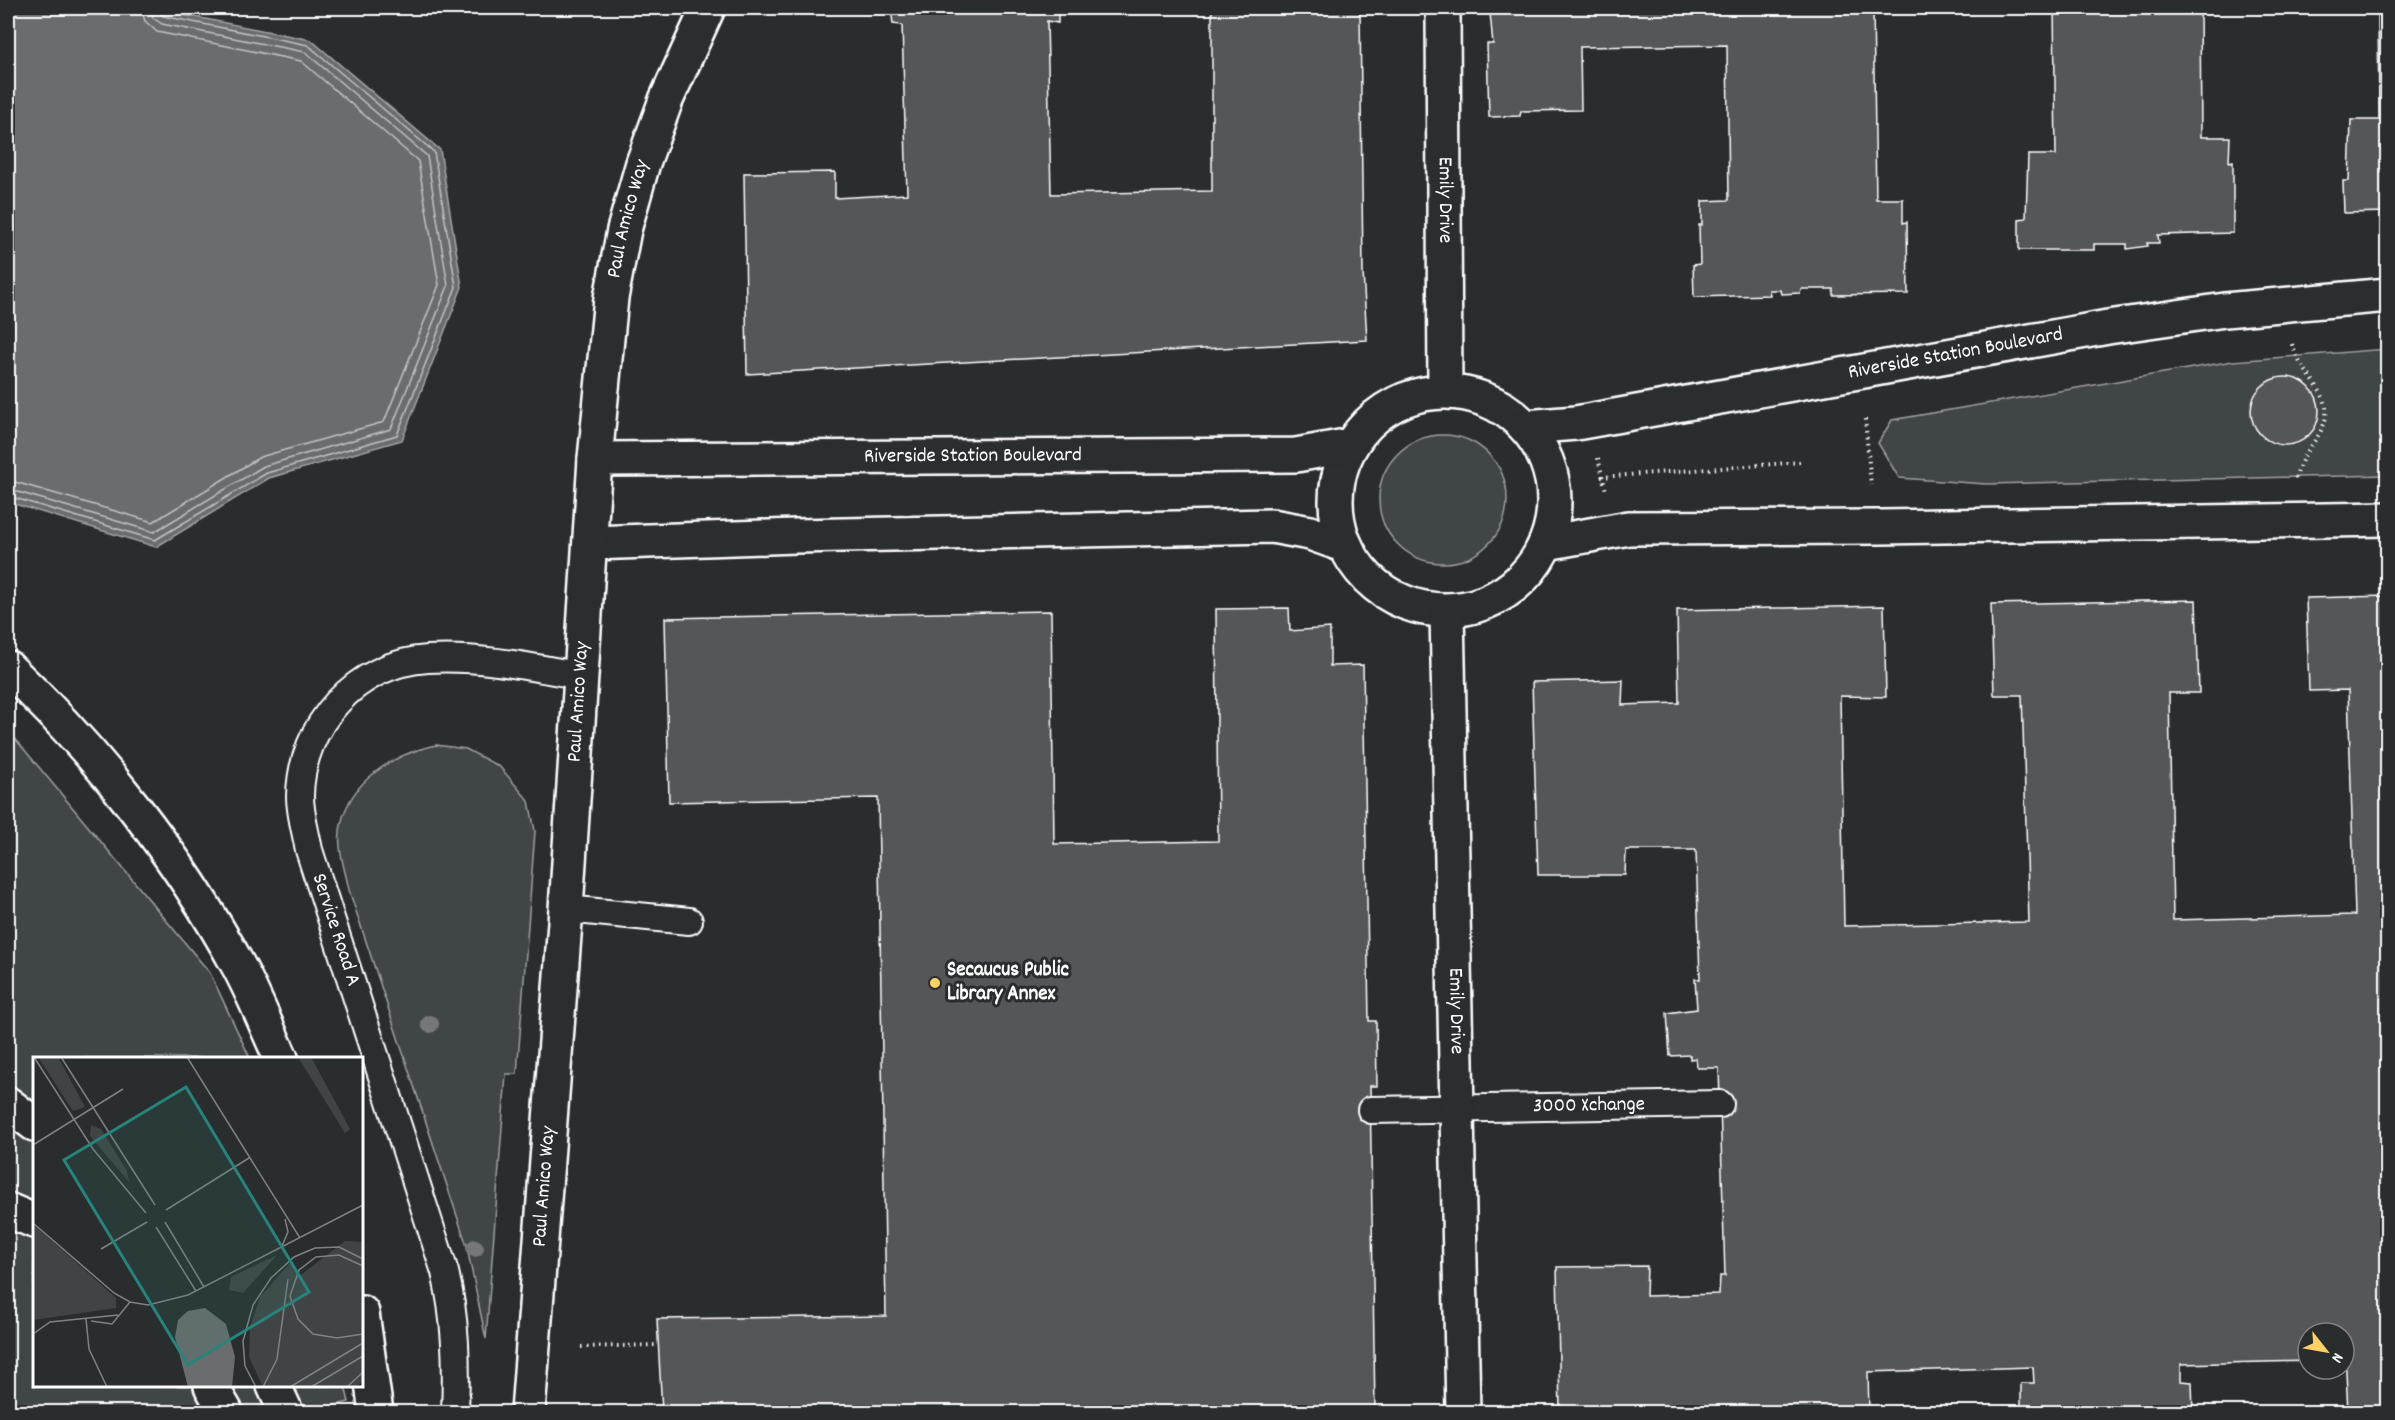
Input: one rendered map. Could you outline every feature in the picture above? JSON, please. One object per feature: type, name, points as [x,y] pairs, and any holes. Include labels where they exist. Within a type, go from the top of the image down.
[{"type":"main road","name":"Paul Amico Way","points":[[528,1413],[566,909],[595,459],[611,298],[624,230],[644,163],[666,100],[708,8]]},
{"type":"main road","name":"Emily Drive","points":[[1443,8],[1445,391]]},
{"type":"main road","name":"Riverside Station Boulevard","points":[[1526,427],[1576,423],[2120,325],[2225,309],[2388,295]]},
{"type":"main road","points":[[1445,391],[1466,394],[1488,401],[1526,427],[1549,465],[1552,517],[1546,543],[1525,579],[1491,602],[1447,611],[1427,609],[1390,595],[1372,581],[1343,545],[1336,519],[1341,471],[1351,446],[1364,427],[1400,401],[1445,391]]},
{"type":"main road","name":"Riverside Station Boulevard","points":[[595,459],[1296,455],[1351,446]]},
{"type":"main road","points":[[1546,543],[1629,528],[1880,527],[2388,519]]},
{"type":"main road","points":[[591,543],[796,536],[1272,526],[1310,532],[1343,545]]},
{"type":"main road","name":"Emily Drive","points":[[1447,611],[1463,1413]]},
{"type":"main road","points":[[8,668],[94,759],[180,873],[239,968],[280,1057]]},
{"type":"main road","points":[[8,1104],[33,1123]]},
{"type":"main road","points":[[8,1210],[33,1221]]},
{"type":"main road","points":[[363,1320],[376,1413]]},
{"type":"main road","points":[[212,1387],[226,1413]]},
{"type":"main road","points":[[274,1387],[286,1413]]},
{"type":"lane","name":"Service Road A","points":[[455,1413],[456,1341],[445,1272],[309,850],[300,797],[303,776],[307,755],[328,712],[351,688],[381,670],[426,659],[453,659],[498,661],[582,676]]},
{"type":"lane","points":[[566,909],[689,921]]},
{"type":"lane","name":"3000 Xchange","points":[[1371,1110],[1720,1104]]},
{"type":"path","points":[[2292,343],[2298,363],[2323,396],[2327,411],[2324,427],[2299,465],[2293,488]]},
{"type":"path","points":[[1865,419],[1871,485]]},
{"type":"path","points":[[1598,454],[1601,477],[1609,499]]},
{"type":"path","points":[[1601,477],[1801,462]]},
{"type":"path","points":[[580,1347],[658,1345]]},
{"type":"shaded area","points":[[2387,349],[2387,475],[1986,484],[1899,478],[1878,443],[1892,420],[2233,361]]},
{"type":"shaded area","points":[[1443,435],[1468,440],[1488,454],[1502,474],[1507,499],[1502,524],[1488,544],[1468,558],[1443,563],[1418,558],[1398,544],[1384,524],[1379,499],[1384,474],[1398,454],[1418,440]]},
{"type":"shaded area","points":[[8,730],[210,973],[250,1057],[33,1057],[33,1387],[345,1387],[349,1402],[303,1412],[8,1412]]},
{"type":"shaded area","points":[[436,745],[466,749],[500,767],[529,801],[535,831],[517,1074],[506,1074],[486,1339],[466,1243],[349,890],[340,841],[341,825],[346,809],[364,782],[390,762]]},
{"type":"water","points":[[8,8],[150,8],[311,40],[440,150],[462,287],[402,440],[269,478],[156,547],[8,502]]},
{"type":"building","points":[[891,8],[1058,8],[1058,23],[1047,21],[1051,194],[1212,191],[1212,8],[1360,8],[1363,272],[1367,340],[747,374],[744,173],[835,172],[835,198],[907,194],[902,25],[893,24]]},
{"type":"building","points":[[1492,8],[1873,8],[1876,199],[1903,199],[1903,223],[1907,222],[1908,294],[1833,295],[1833,289],[1801,289],[1800,293],[1781,294],[1780,290],[1769,290],[1770,295],[1694,297],[1693,265],[1700,264],[1699,225],[1702,225],[1702,201],[1729,200],[1727,45],[1580,47],[1581,110],[1521,111],[1520,116],[1489,117],[1487,44],[1493,44],[1490,13],[1492,13]]},
{"type":"building","points":[[2054,8],[2200,8],[2201,137],[2230,137],[2229,162],[2233,161],[2233,233],[2158,235],[2159,243],[2147,243],[2148,246],[2127,249],[2127,244],[2094,244],[2094,250],[2019,250],[2019,219],[2026,218],[2028,155],[2056,155]]},
{"type":"building","points":[[2378,8],[2388,8],[2388,212],[2344,213],[2343,181],[2349,181],[2351,120],[2379,120]]},
{"type":"building","points":[[2285,377],[2298,380],[2309,387],[2316,398],[2319,411],[2316,424],[2309,435],[2298,442],[2285,445],[2272,442],[2261,435],[2254,424],[2251,411],[2254,398],[2261,387],[2272,380]]},
{"type":"building","points":[[2388,596],[2388,1412],[2348,1412],[2346,1381],[2356,1381],[2356,1321],[2296,1321],[2296,1361],[2181,1364],[2181,1381],[2192,1382],[2193,1412],[2021,1412],[2021,1383],[2034,1383],[2033,1367],[1868,1372],[1869,1412],[1560,1412],[1557,1267],[1647,1266],[1646,1296],[1719,1294],[1720,1276],[1725,1276],[1719,1068],[1697,1068],[1696,1058],[1690,1059],[1690,1055],[1670,1056],[1667,1013],[1697,1009],[1695,979],[1700,979],[1696,850],[1626,850],[1625,875],[1538,875],[1532,682],[1623,680],[1622,705],[1679,703],[1677,610],[1884,606],[1886,697],[1840,696],[1844,926],[2029,922],[2022,695],[1994,695],[1991,604],[2196,600],[2199,693],[2169,693],[2173,920],[2355,915],[2348,690],[2309,691],[2306,598]]},
{"type":"building","points":[[1289,608],[1290,631],[1330,628],[1330,666],[1363,665],[1369,1021],[1376,1021],[1377,1086],[1370,1086],[1375,1412],[662,1412],[657,1319],[886,1316],[878,798],[669,802],[665,618],[1051,611],[1054,844],[1218,841],[1216,609]]},
{"type":"place","name":"Secaucus Public Library Annex","points":[[935,983]]}]
